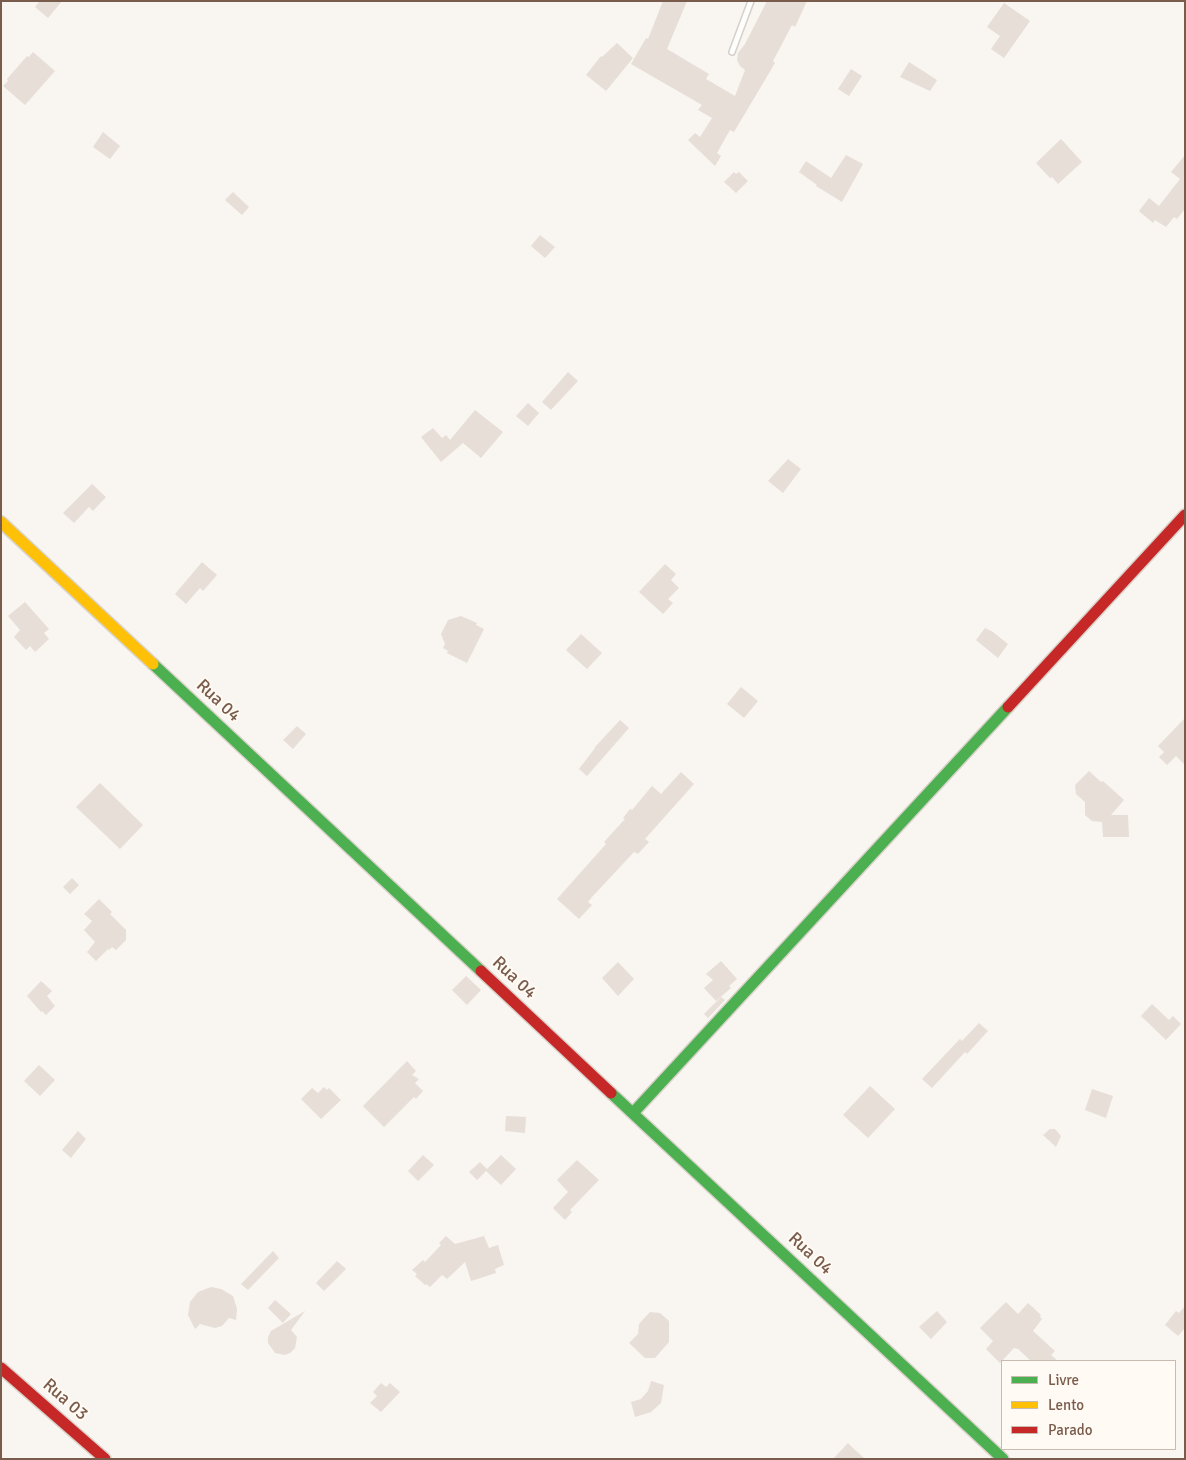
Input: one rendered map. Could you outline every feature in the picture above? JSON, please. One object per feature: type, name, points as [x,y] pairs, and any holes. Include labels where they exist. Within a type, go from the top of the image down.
[{"type":"street","points":[[633,1113],[1185,515]]},
{"type":"street","name":"Rua 04","points":[[1,522],[1003,1459]]},
{"type":"street","name":"Rua 03","points":[[1,1368],[105,1459]]},
{"type":"lane","points":[[732,52],[751,1]]},
{"type":"building","points":[[40,1],[62,1],[48,18],[35,7]]},
{"type":"building","points":[[663,1],[687,1],[667,49],[709,74],[706,79],[735,96],[745,70],[737,60],[738,53],[745,44],[767,1],[807,1],[795,27],[792,25],[773,61],[775,63],[734,132],[730,130],[717,153],[721,156],[715,166],[688,140],[695,133],[700,137],[712,118],[698,110],[702,105],[631,64],[646,38],[648,39]]},
{"type":"building","points":[[1004,3],[1030,21],[1004,58],[991,49],[1000,36],[987,27]]},
{"type":"building","points":[[617,43],[633,58],[606,91],[586,75],[601,56]]},
{"type":"building","points":[[33,52],[55,71],[25,105],[3,86],[27,56],[29,57]]},
{"type":"building","points":[[909,62],[937,80],[930,91],[900,77]]},
{"type":"building","points":[[851,69],[862,76],[849,96],[838,89]]},
{"type":"building","points":[[103,132],[120,146],[110,159],[93,147]]},
{"type":"building","points":[[1061,139],[1082,162],[1058,184],[1036,163]]},
{"type":"building","points":[[846,155],[863,164],[842,202],[816,186],[799,172],[806,161],[831,178]]},
{"type":"building","points":[[1185,155],[1185,209],[1177,219],[1174,217],[1166,227],[1155,220],[1153,223],[1139,211],[1149,198],[1159,206],[1180,179],[1171,172]]},
{"type":"building","points":[[734,172],[736,174],[739,172],[748,181],[736,193],[724,182]]},
{"type":"building","points":[[233,192],[249,207],[242,215],[225,200]]},
{"type":"building","points":[[540,235],[555,247],[545,258],[531,246]]},
{"type":"building","points":[[568,372],[578,381],[551,410],[542,402]]},
{"type":"building","points":[[528,403],[539,413],[528,426],[516,416]]},
{"type":"building","points":[[475,410],[503,432],[481,458],[463,443],[441,462],[421,437],[433,428],[442,438],[446,435],[450,440]]},
{"type":"building","points":[[788,459],[801,469],[783,493],[768,481]]},
{"type":"building","points":[[92,484],[106,497],[93,511],[89,507],[74,523],[63,513]]},
{"type":"building","points":[[202,562],[217,575],[203,591],[200,588],[186,604],[175,594]]},
{"type":"building","points":[[665,564],[676,574],[671,580],[679,588],[668,599],[673,603],[663,614],[639,592]]},
{"type":"building","points":[[25,602],[49,629],[44,633],[49,639],[35,652],[30,646],[26,650],[14,637],[20,630],[8,616]]},
{"type":"building","points":[[461,616],[477,623],[476,625],[484,629],[467,663],[447,653],[448,651],[443,648],[445,644],[441,634],[448,620]]},
{"type":"building","points":[[985,628],[1008,644],[998,658],[976,640]]},
{"type":"building","points":[[581,634],[602,653],[587,669],[566,650]]},
{"type":"building","points":[[741,687],[758,701],[744,718],[727,704]]},
{"type":"building","points":[[1185,718],[1185,765],[1176,756],[1167,765],[1159,757],[1164,752],[1158,746]]},
{"type":"building","points":[[620,720],[629,728],[587,776],[579,769],[595,747]]},
{"type":"building","points":[[297,726],[306,734],[293,749],[283,740]]},
{"type":"building","points":[[1089,771],[1124,800],[1111,815],[1128,815],[1129,837],[1103,837],[1102,822],[1092,821],[1085,815],[1085,802],[1076,794],[1075,785]]},
{"type":"building","points":[[681,772],[694,784],[645,839],[649,842],[638,854],[634,852],[592,897],[588,902],[592,905],[579,919],[557,899],[606,844],[604,842],[625,819],[623,818],[630,809],[632,810],[652,786],[661,794]]},
{"type":"building","points":[[100,783],[143,825],[120,849],[76,807]]},
{"type":"building","points":[[72,878],[79,885],[70,894],[63,887]]},
{"type":"building","points":[[99,899],[112,912],[110,914],[126,930],[126,940],[116,950],[112,947],[108,949],[96,961],[87,952],[95,942],[84,930],[92,921],[84,914]]},
{"type":"building","points":[[721,961],[737,979],[729,986],[731,988],[716,1001],[704,988],[713,980],[706,974]]},
{"type":"building","points":[[618,962],[634,979],[618,996],[602,978]]},
{"type":"building","points":[[466,976],[481,990],[467,1005],[452,990]]},
{"type":"building","points":[[41,981],[52,991],[47,996],[55,1006],[46,1015],[27,996]]},
{"type":"building","points":[[721,997],[725,1000],[708,1018],[704,1014]]},
{"type":"building","points":[[1152,1004],[1169,1020],[1173,1016],[1181,1024],[1166,1040],[1141,1016]]},
{"type":"building","points":[[979,1023],[988,1031],[967,1054],[965,1052],[932,1088],[922,1079],[960,1039],[962,1041]]},
{"type":"building","points":[[407,1061],[416,1071],[412,1075],[419,1079],[415,1083],[423,1091],[416,1099],[414,1097],[384,1127],[363,1106]]},
{"type":"building","points":[[39,1065],[55,1080],[40,1096],[24,1081]]},
{"type":"building","points":[[870,1086],[895,1109],[868,1138],[843,1115]]},
{"type":"building","points":[[324,1087],[327,1090],[329,1088],[341,1100],[321,1119],[301,1099],[312,1088],[318,1093]]},
{"type":"building","points":[[1092,1089],[1113,1096],[1106,1118],[1085,1110]]},
{"type":"building","points":[[506,1116],[526,1117],[525,1133],[505,1131]]},
{"type":"building","points":[[1050,1129],[1055,1129],[1061,1136],[1056,1147],[1043,1135]]},
{"type":"building","points":[[78,1131],[86,1139],[71,1158],[62,1150]]},
{"type":"building","points":[[423,1155],[434,1165],[418,1181],[408,1171]]},
{"type":"building","points":[[501,1155],[516,1169],[501,1185],[486,1171],[477,1180],[469,1172],[480,1162],[487,1169]]},
{"type":"building","points":[[577,1160],[599,1180],[570,1210],[572,1212],[565,1220],[553,1208],[568,1192],[557,1180]]},
{"type":"building","points":[[446,1236],[455,1244],[484,1236],[489,1248],[498,1245],[504,1265],[495,1269],[496,1273],[471,1281],[465,1262],[447,1279],[442,1275],[430,1287],[425,1285],[415,1276],[417,1274],[412,1270],[423,1260],[425,1262],[441,1245],[439,1243]]},
{"type":"building","points":[[273,1251],[279,1258],[248,1290],[241,1284]]},
{"type":"building","points":[[337,1261],[346,1269],[324,1291],[316,1283]]},
{"type":"building","points":[[211,1287],[221,1289],[233,1296],[237,1309],[236,1320],[229,1318],[222,1326],[215,1328],[200,1324],[195,1329],[188,1315],[190,1302],[198,1292]]},
{"type":"building","points":[[275,1300],[291,1314],[283,1323],[268,1308]]},
{"type":"building","points":[[1006,1302],[1018,1314],[1028,1303],[1041,1315],[1042,1319],[1033,1331],[1055,1351],[1051,1355],[1057,1360],[1030,1360],[1018,1349],[1014,1348],[1000,1363],[986,1349],[993,1341],[980,1328]]},
{"type":"building","points":[[1185,1306],[1185,1328],[1178,1336],[1165,1325],[1176,1311],[1179,1313]]},
{"type":"building","points":[[305,1311],[291,1330],[297,1337],[295,1348],[285,1355],[275,1353],[268,1343],[271,1331]]},
{"type":"building","points":[[937,1311],[947,1322],[931,1339],[919,1327]]},
{"type":"building","points":[[650,1312],[660,1313],[669,1321],[669,1342],[655,1358],[645,1358],[629,1343],[638,1334],[639,1324]]},
{"type":"building","points":[[651,1381],[664,1385],[661,1403],[651,1412],[635,1417],[631,1402],[641,1399],[648,1391]]},
{"type":"building","points":[[381,1383],[386,1387],[390,1383],[400,1392],[381,1412],[370,1403],[377,1396],[373,1392]]},
{"type":"building","points":[[848,1443],[853,1448],[865,1459],[833,1459]]},
{"type":"traffic: fast","points":[[153,664],[481,971]]},
{"type":"traffic: fast","points":[[633,1113],[1008,707]]},
{"type":"traffic: fast","points":[[611,1093],[1003,1459]]},
{"type":"traffic: slow","points":[[1,522],[153,664]]},
{"type":"traffic: jam","points":[[1008,707],[1185,515]]},
{"type":"traffic: jam","points":[[481,971],[611,1093]]},
{"type":"traffic: jam","points":[[1,1368],[105,1459]]}]
